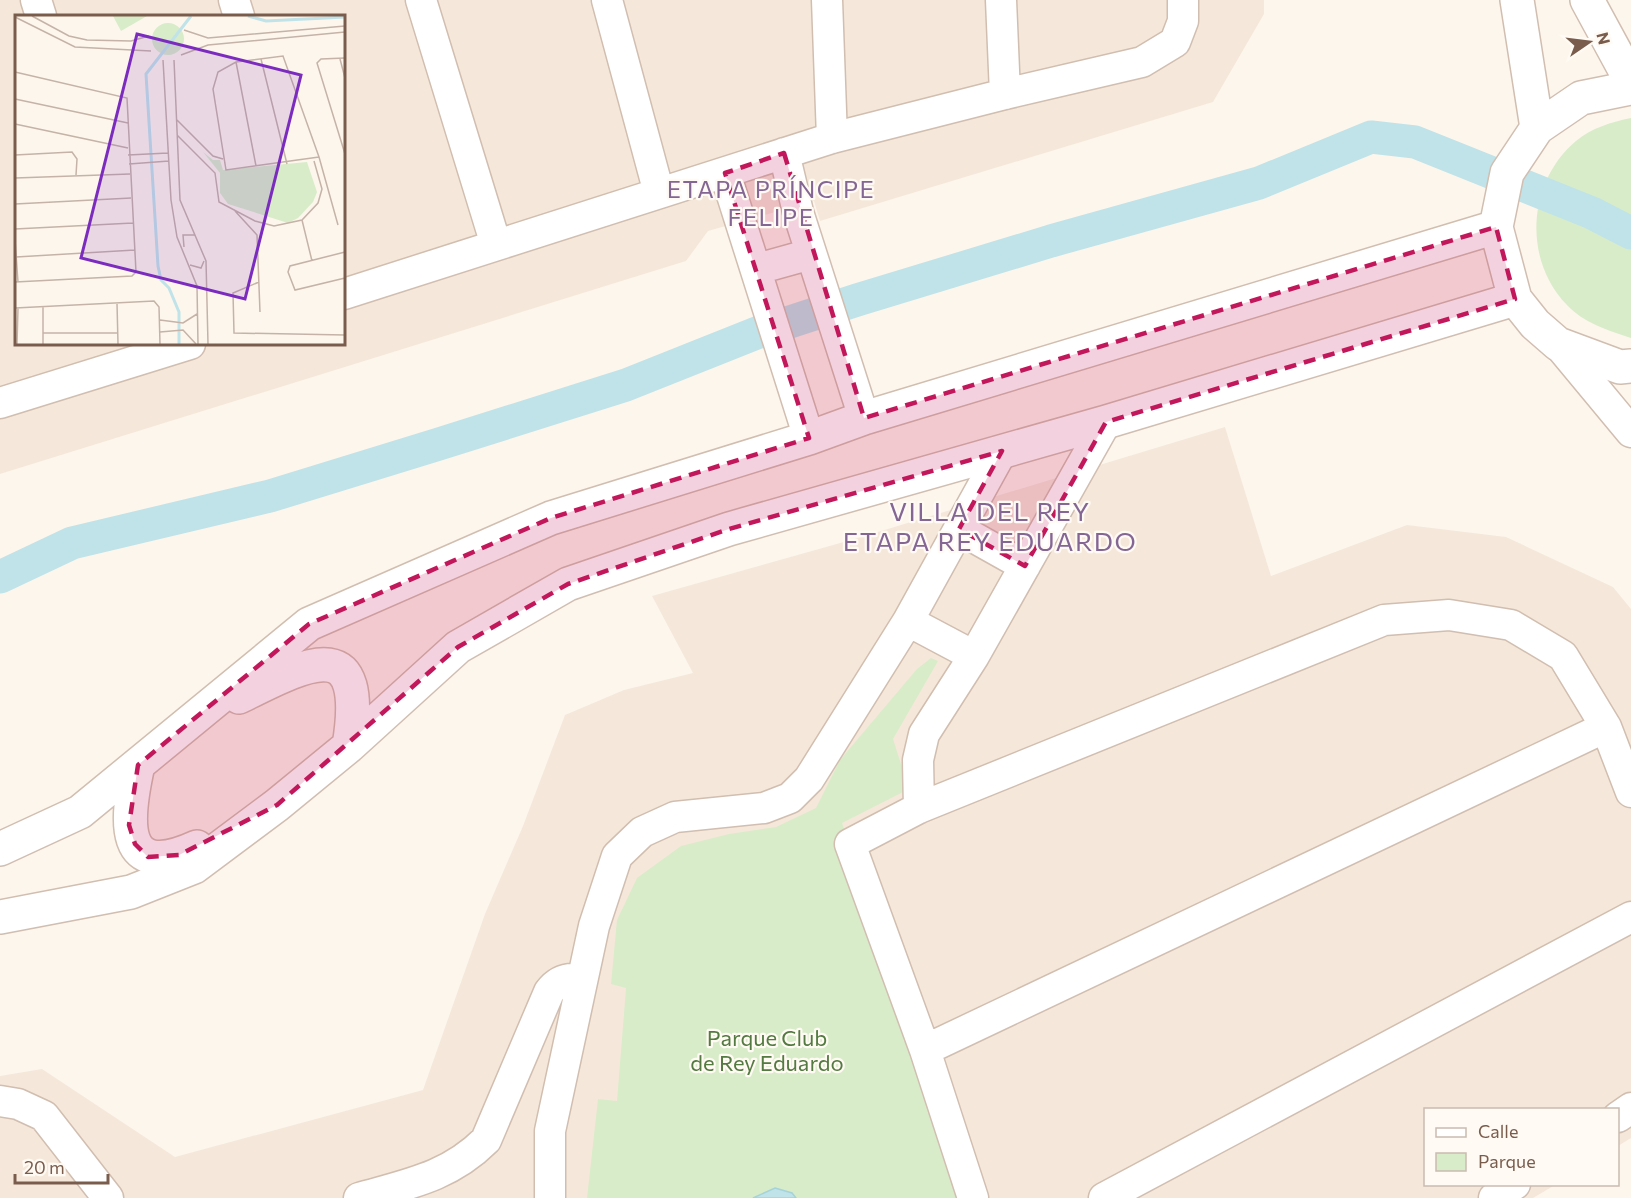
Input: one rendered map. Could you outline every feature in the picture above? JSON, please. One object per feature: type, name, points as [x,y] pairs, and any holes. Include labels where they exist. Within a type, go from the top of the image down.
[{"type":"street","points":[[36,0],[41,15]]},
{"type":"street","points":[[234,0],[239,15]]},
{"type":"street","points":[[421,0],[496,245]]},
{"type":"street","points":[[607,0],[660,193]]},
{"type":"street","points":[[827,0],[832,138]]},
{"type":"street","points":[[1001,0],[1005,94]]},
{"type":"street","points":[[345,294],[832,138],[1142,62],[1175,42],[1183,21],[1183,0]]},
{"type":"street","points":[[1517,0],[1537,129]]},
{"type":"street","points":[[1587,0],[1631,81]]},
{"type":"street","points":[[1631,88],[1581,98],[1537,129],[1507,173],[1496,227],[1515,298],[1534,324],[1558,344],[1631,432]]},
{"type":"street","points":[[784,153],[811,254],[864,418]]},
{"type":"street","points":[[724,173],[757,269],[809,438]]},
{"type":"street","points":[[0,849],[80,812],[309,624],[551,518],[809,438],[864,418],[1496,227]]},
{"type":"street","points":[[757,269],[811,254]]},
{"type":"street","points":[[0,917],[131,892],[194,867],[277,805],[349,746],[458,647],[568,584],[729,529],[1106,422],[1515,298]]},
{"type":"street","points":[[1558,344],[1620,367],[1631,366]]},
{"type":"street","points":[[0,403],[145,350],[182,345]]},
{"type":"street","points":[[919,808],[918,760],[924,734],[974,656],[1106,422]]},
{"type":"street","points":[[550,1198],[550,1131],[594,926],[617,856],[642,832],[675,817],[764,808],[790,798],[809,778],[908,621],[1002,451]]},
{"type":"street","points":[[958,529],[1025,566]]},
{"type":"street","points":[[973,1198],[925,1050],[850,844],[919,808],[1384,620],[1449,615],[1511,625],[1563,656],[1606,727],[1631,792]]},
{"type":"street","points":[[908,621],[974,656]]},
{"type":"street","points":[[183,726],[298,668],[317,664],[332,666],[348,676],[354,694],[355,711],[349,746]]},
{"type":"street","points":[[925,1050],[1606,727]]},
{"type":"street","points":[[138,765],[130,801],[129,825],[135,844],[148,857],[162,860],[179,855],[277,805]]},
{"type":"street","points":[[1104,1198],[1631,917]]},
{"type":"street","points":[[359,1198],[437,1175],[453,1168],[482,1145],[549,992],[558,982],[568,978],[581,980]]},
{"type":"street","points":[[0,1101],[18,1104],[44,1116],[108,1198]]},
{"type":"street","points":[[1494,1198],[1513,1186]]},
{"type":"highlighted area","points":[[784,153],[864,418],[1496,227],[1515,299],[1106,422],[1025,566],[959,529],[1002,451],[729,529],[568,584],[458,647],[277,805],[179,855],[148,857],[135,844],[129,825],[138,765],[309,624],[551,518],[809,438],[725,173]]},
{"type":"shaded area","points":[[0,0],[1264,0],[1264,14],[1213,102],[820,221],[814,201],[708,231],[686,261],[0,474]]},
{"type":"shaded area","points":[[1225,427],[1271,576],[1407,525],[1506,537],[1613,587],[1631,609],[1631,1138],[1619,1145],[1619,1108],[1424,1108],[1424,1186],[1553,1186],[1533,1198],[0,1198],[0,1076],[42,1069],[175,1157],[423,1090],[485,914],[523,826],[565,715],[624,690],[693,673],[652,596],[858,538]]},
{"type":"green space","points":[[1631,118],[1631,338],[1588,321],[1567,305],[1552,286],[1543,266],[1537,243],[1537,221],[1540,198],[1548,177],[1560,158],[1588,132]]},
{"type":"green space","name":"Parque Club de Rey Eduardo","points":[[931,658],[938,661],[893,739],[909,789],[842,823],[973,1198],[587,1198],[598,1099],[617,1101],[626,988],[611,984],[617,920],[637,878],[681,846],[729,834],[776,827],[816,808],[840,760],[917,669]]},
{"type":"water","points":[[775,1188],[792,1193],[796,1198],[753,1198]]},
{"type":"waterway","points":[[0,577],[72,543],[270,496],[439,444],[626,385],[759,332],[857,300],[1051,241],[1259,183],[1371,137],[1415,142],[1592,213],[1631,233]]},
{"type":"district","name":"ETAPA PRÍNCIPE FELIPE","points":[[771,204]]},
{"type":"district","name":"VILLA DEL REY ETAPA REY EDUARDO","points":[[990,527]]}]
